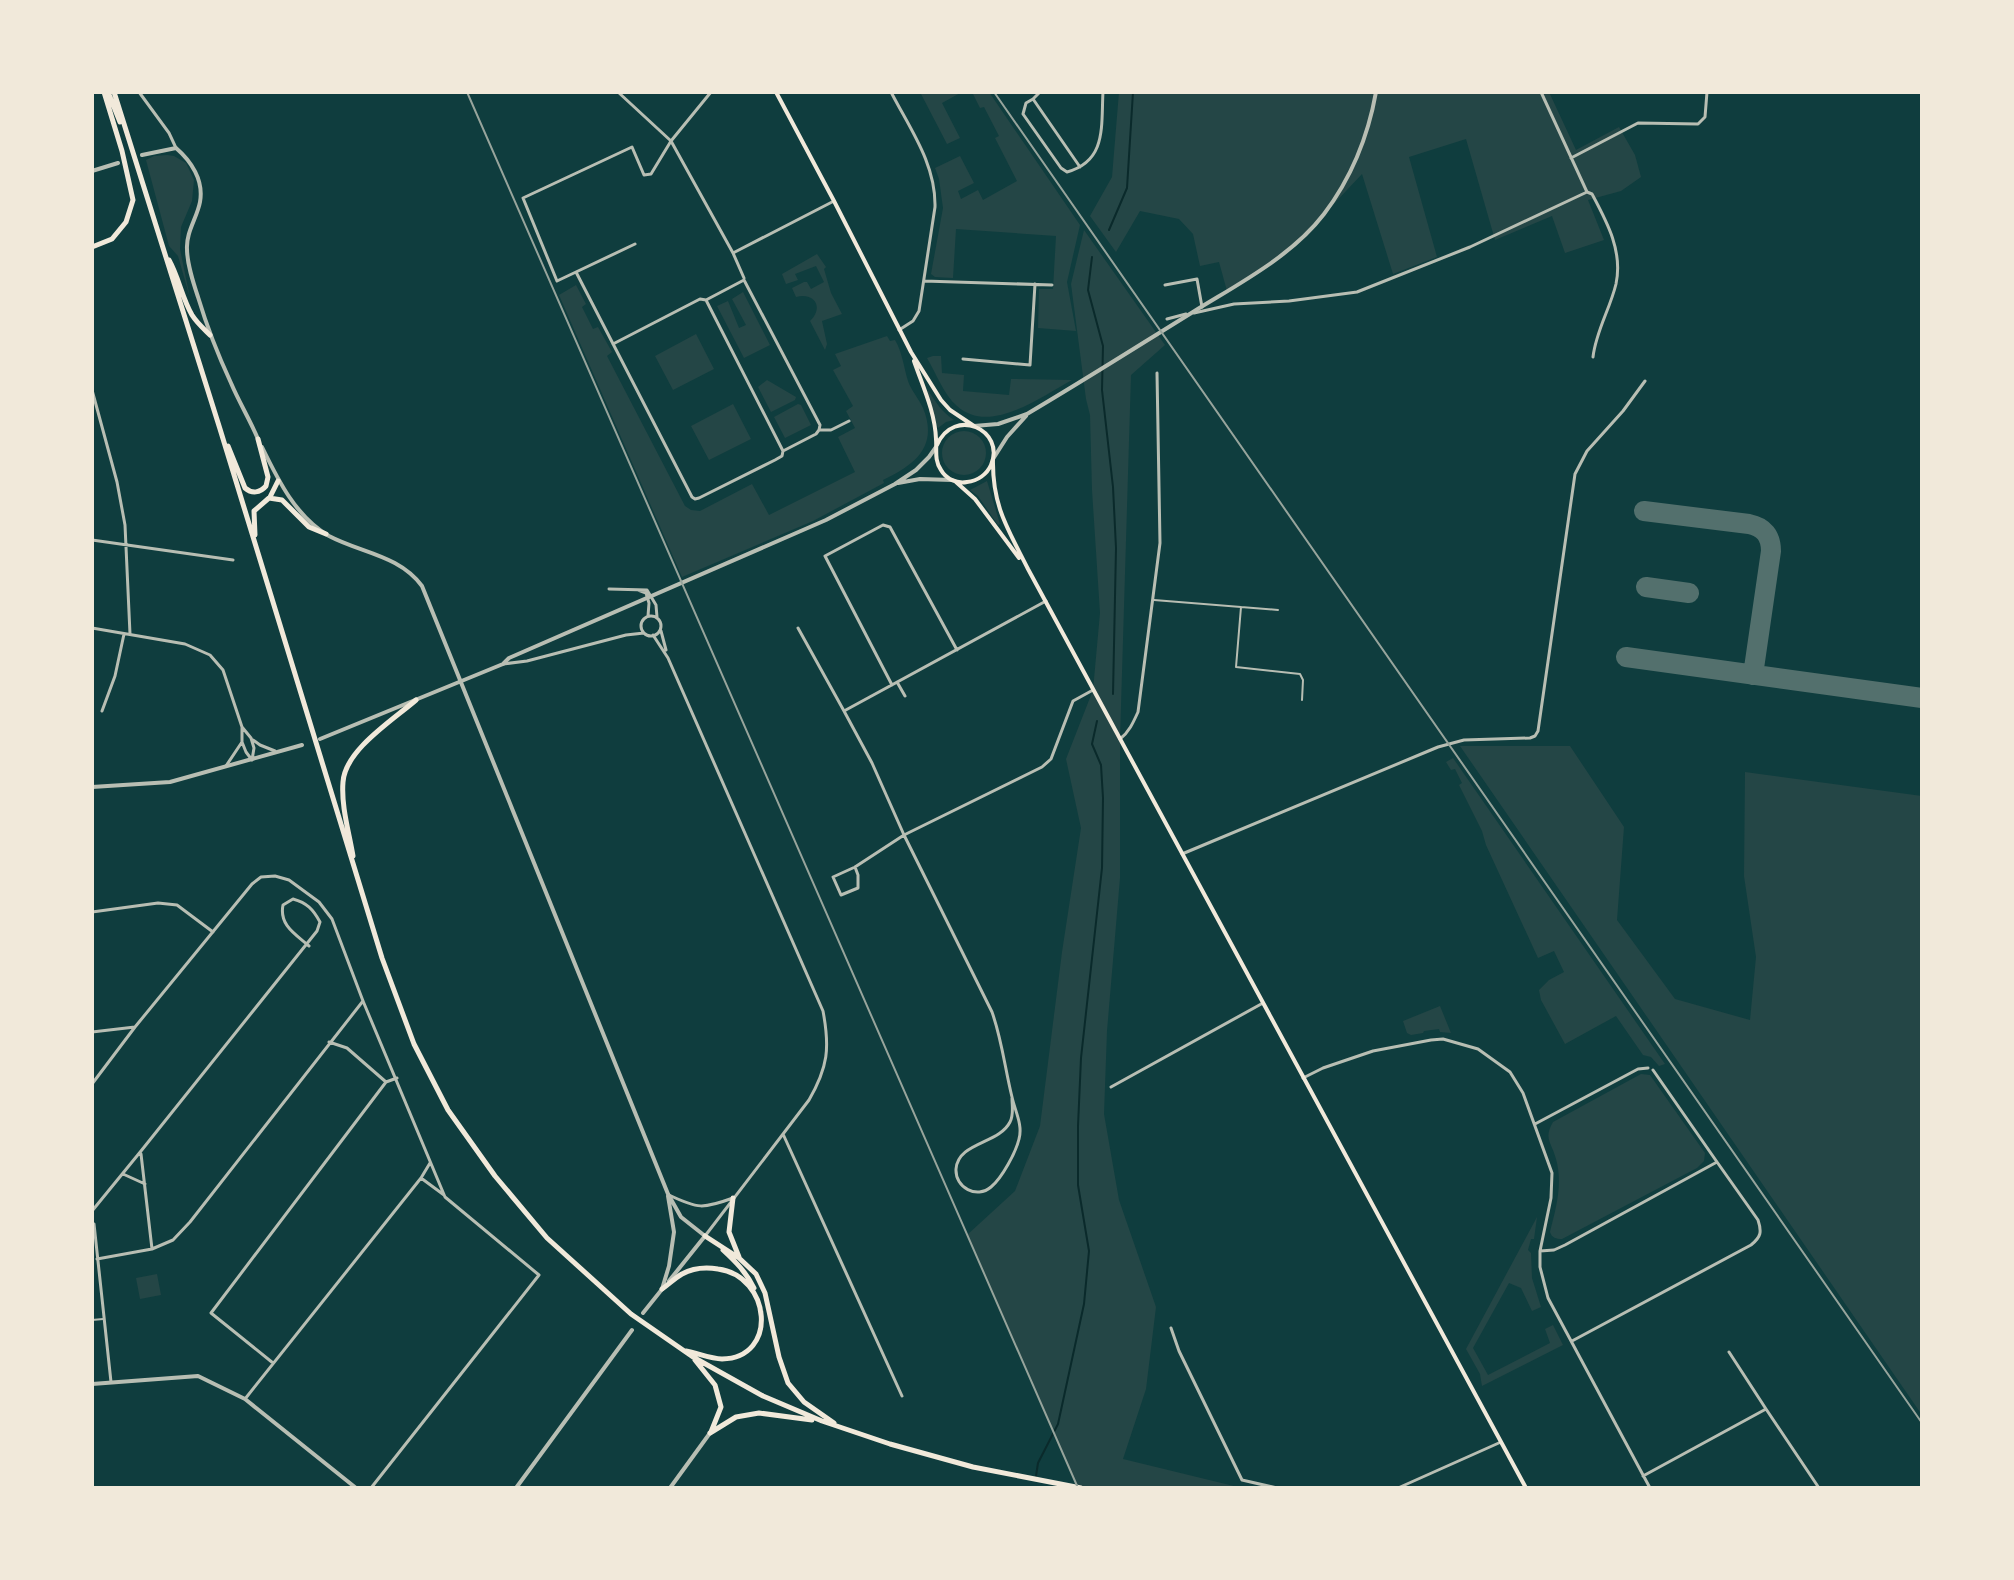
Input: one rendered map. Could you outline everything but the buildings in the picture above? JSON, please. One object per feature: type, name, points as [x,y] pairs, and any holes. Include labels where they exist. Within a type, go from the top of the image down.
[{"type":"main road","points":[[109,92],[136,164],[220,429],[382,958],[414,1044],[448,1110],[495,1176],[547,1238],[631,1314],[693,1357],[763,1396],[822,1421],[890,1444],[973,1467],[1081,1488]]},
{"type":"main road","points":[[92,247],[112,239],[126,222],[133,200],[109,92]]},
{"type":"main road","points":[[776,92],[911,352],[941,400],[974,426]]},
{"type":"main road","points":[[164,252],[177,275],[193,318],[210,335]]},
{"type":"main road","points":[[911,352],[934,419],[938,465],[982,508],[1028,569]]},
{"type":"main road","points":[[937,445],[951,427],[966,424],[981,429],[992,443],[993,489],[997,506],[1028,569],[1526,1488]]},
{"type":"main road","points":[[220,429],[242,485],[251,492],[264,488],[267,481],[258,439]]},
{"type":"main road","points":[[954,481],[968,482],[980,478],[991,467],[993,459]]},
{"type":"main road","points":[[256,548],[254,511],[274,492],[278,481]]},
{"type":"main road","points":[[269,498],[282,500],[309,527],[326,534]]},
{"type":"main road","points":[[355,873],[343,796],[347,766],[353,754],[416,700]]},
{"type":"main road","points":[[733,1198],[729,1232],[739,1258]]},
{"type":"main road","points":[[681,1349],[721,1359],[739,1356],[755,1342],[762,1323],[759,1301],[748,1275],[707,1238]]},
{"type":"main road","points":[[707,1238],[739,1258],[756,1274],[762,1283],[788,1383],[804,1402],[838,1426]]},
{"type":"main road","points":[[662,1289],[683,1273],[709,1267],[724,1269],[738,1276],[749,1285],[759,1301]]},
{"type":"main road","points":[[693,1357],[715,1385],[721,1407],[710,1433]]},
{"type":"main road","points":[[710,1433],[736,1417],[759,1413],[822,1421]]},
{"type":"street","points":[[139,92],[169,133],[176,148],[193,167],[201,187],[187,249],[192,277],[210,335],[278,481],[291,501],[326,534],[392,560],[414,575],[422,586],[668,1194],[681,1217],[707,1238]]},
{"type":"street","points":[[576,272],[695,499],[775,460],[782,456],[783,451],[819,430],[820,425],[733,253],[671,141],[618,92]]},
{"type":"street","points":[[635,244],[557,281],[523,198],[632,147],[644,175],[651,174],[671,141],[711,92]]},
{"type":"street","points":[[891,92],[933,175],[936,191],[919,311],[913,321],[899,330]]},
{"type":"street","points":[[1040,92],[1026,103],[1023,114],[1067,172],[1093,158],[1100,143],[1103,92]]},
{"type":"street","points":[[974,426],[998,424],[1027,414],[1239,283],[1298,242],[1323,216],[1348,179],[1370,121],[1376,92]]},
{"type":"street","points":[[1541,92],[1587,192],[1592,194],[1607,222],[1619,263],[1616,286],[1598,329],[1593,357]]},
{"type":"street","points":[[1571,158],[1638,123],[1698,124],[1705,117],[1707,92]]},
{"type":"street","points":[[1033,99],[1080,167]]},
{"type":"street","points":[[142,155],[176,148]]},
{"type":"street","points":[[92,171],[118,163]]},
{"type":"street","points":[[1167,319],[1234,304],[1357,292],[1470,247],[1587,192]]},
{"type":"street","points":[[733,253],[834,201]]},
{"type":"street","points":[[1165,285],[1197,279],[1202,311]]},
{"type":"street","points":[[613,344],[744,280]]},
{"type":"street","points":[[924,281],[1052,285]]},
{"type":"street","points":[[963,359],[1030,365],[1035,284]]},
{"type":"street","points":[[706,300],[783,451]]},
{"type":"street","points":[[1120,739],[1138,712],[1161,527],[1157,373]]},
{"type":"street","points":[[1182,854],[1438,747],[1464,740],[1535,736],[1575,474],[1587,451],[1645,381]]},
{"type":"street","points":[[92,390],[117,482],[126,544],[127,634],[102,711]]},
{"type":"street","points":[[993,459],[1027,414]]},
{"type":"street","points":[[819,430],[831,430],[849,421]]},
{"type":"street","points":[[503,664],[509,658],[826,520],[916,470],[937,445]]},
{"type":"street","points":[[895,484],[920,479],[954,481]]},
{"type":"street","points":[[892,685],[825,556],[883,525],[890,527],[957,650]]},
{"type":"street","points":[[92,540],[233,560]]},
{"type":"street","points":[[634,588],[646,593],[648,616]]},
{"type":"street","points":[[609,589],[647,590],[654,598],[668,658],[823,1011],[828,1037],[827,1059],[821,1079],[809,1100],[733,1198],[707,1238],[643,1313]]},
{"type":"street","points":[[844,711],[1046,601]]},
{"type":"street","points":[[644,633],[641,624],[644,618],[657,617]]},
{"type":"street","points":[[92,628],[185,644],[210,655],[223,670],[242,727],[242,742],[252,760]]},
{"type":"street","points":[[798,628],[872,763],[999,1031],[1020,1122],[1020,1136],[1013,1156],[991,1188],[967,1190],[957,1175],[956,1166],[960,1157],[997,1136],[1010,1124],[1012,1098]]},
{"type":"street","points":[[653,635],[660,629]]},
{"type":"street","points":[[320,739],[503,664],[527,661],[626,635],[653,635],[668,658]]},
{"type":"street","points":[[897,682],[905,696]]},
{"type":"street","points":[[855,867],[858,888],[841,895],[833,877],[855,867],[904,835],[1042,767],[1051,759],[1073,701],[1094,692]]},
{"type":"street","points":[[242,727],[260,745],[279,752]]},
{"type":"street","points":[[251,738],[254,748],[252,760]]},
{"type":"street","points":[[225,768],[242,742]]},
{"type":"street","points":[[92,787],[170,782],[302,745]]},
{"type":"street","points":[[92,1084],[252,884],[261,877],[275,876],[289,880],[319,902],[332,919],[445,1197]]},
{"type":"street","points":[[92,1211],[123,1174],[141,1151],[317,931],[320,922],[313,909],[293,899],[283,905],[281,913],[285,924],[301,939],[309,946]]},
{"type":"street","points":[[92,912],[158,903],[177,905],[213,932]]},
{"type":"street","points":[[97,1259],[152,1249],[173,1240],[363,1001]]},
{"type":"street","points":[[1111,1087],[1263,1003]]},
{"type":"street","points":[[92,1032],[135,1027]]},
{"type":"street","points":[[1303,1078],[1373,1051],[1431,1040],[1452,1041],[1478,1049],[1510,1072],[1523,1093],[1550,1164],[1553,1184],[1540,1251],[1540,1267],[1548,1298],[1650,1488]]},
{"type":"street","points":[[329,1042],[347,1048],[386,1082]]},
{"type":"street","points":[[1535,1124],[1638,1069],[1650,1069],[1758,1220],[1762,1230],[1759,1239],[1751,1245],[1572,1341]]},
{"type":"street","points":[[273,1363],[211,1313],[386,1082],[397,1078]]},
{"type":"street","points":[[783,1134],[902,1396]]},
{"type":"street","points":[[141,1151],[152,1249]]},
{"type":"street","points":[[1540,1251],[1565,1245],[1717,1162]]},
{"type":"street","points":[[245,1399],[430,1163]]},
{"type":"street","points":[[123,1174],[145,1184]]},
{"type":"street","points":[[371,1488],[539,1275],[421,1178]]},
{"type":"street","points":[[668,1194],[692,1206],[710,1206],[733,1198]]},
{"type":"street","points":[[662,1289],[674,1232],[668,1194]]},
{"type":"street","points":[[94,1224],[111,1382]]},
{"type":"street","points":[[1171,1328],[1179,1351],[1242,1480],[1277,1488]]},
{"type":"street","points":[[516,1488],[632,1330]]},
{"type":"street","points":[[1729,1352],[1819,1488]]},
{"type":"street","points":[[92,1384],[198,1376],[245,1399],[356,1488]]},
{"type":"street","points":[[1643,1476],[1766,1409]]},
{"type":"street","points":[[670,1488],[710,1433]]},
{"type":"street","points":[[1398,1488],[1501,1442]]},
{"type":"lane","points":[[1152,600],[1278,610]]},
{"type":"lane","points":[[1241,607],[1236,667],[1300,674],[1303,680],[1302,700]]},
{"type":"lane","points":[[92,1320],[104,1319]]},
{"type":"shaded area","points":[[920,92],[962,92],[942,103],[960,138],[947,144]]},
{"type":"shaded area","points":[[972,92],[989,92],[1080,225],[1067,282],[1076,331],[1038,328],[1039,289],[1053,289],[1056,236],[956,229],[953,278],[931,274],[943,208],[935,168],[960,156],[974,183],[958,191],[961,199],[978,190],[983,200],[1017,181],[995,138],[999,136]]},
{"type":"shaded area","points":[[1119,92],[1549,92],[1576,150],[1619,127],[1635,155],[1641,177],[1621,191],[1588,200],[1604,240],[1565,253],[1552,216],[1495,240],[1466,139],[1409,157],[1437,257],[1393,274],[1362,174],[1298,242],[1227,291],[1219,262],[1200,266],[1193,234],[1179,219],[1140,211],[1116,252],[1090,216],[1112,177]]},
{"type":"shaded area","points":[[167,155],[186,163],[194,180],[192,201],[181,227],[180,249],[190,298],[178,256],[169,246],[146,160]]},
{"type":"shaded area","points":[[1084,230],[1165,345],[1131,375],[1120,739],[1120,878],[1107,1031],[1104,1114],[1119,1200],[1156,1307],[1146,1389],[1123,1459],[1242,1488],[1078,1488],[967,1235],[1015,1191],[1040,1126],[1081,828],[1066,759],[1093,690],[1100,613],[1090,415],[1071,284]]},
{"type":"shaded area","points":[[817,254],[826,267],[831,293],[842,314],[822,321],[827,344],[825,350],[810,321],[816,311],[815,302],[808,297],[796,297],[792,288],[807,282],[811,289],[824,282],[816,266],[795,274],[798,280],[786,284],[782,274]]},
{"type":"shaded area","points":[[576,285],[586,304],[582,307],[593,329],[598,327],[612,352],[607,356],[685,506],[691,510],[700,511],[752,484],[769,515],[855,472],[838,437],[855,428],[846,411],[853,406],[833,370],[841,366],[835,354],[887,336],[897,344],[909,384],[923,408],[928,434],[926,444],[913,461],[883,480],[884,483],[813,521],[682,577],[559,295]]},
{"type":"shaded area","points":[[743,292],[770,345],[744,358],[717,306],[728,301],[739,328],[746,325],[732,299]]},
{"type":"shaded area","points":[[696,334],[714,369],[673,390],[655,356]]},
{"type":"shaded area","points":[[941,356],[942,373],[964,375],[963,391],[1009,395],[1011,379],[1072,380],[1016,410],[985,417],[970,414],[952,401],[927,358]]},
{"type":"shaded area","points":[[767,380],[796,397],[795,400],[771,412],[758,387]]},
{"type":"shaded area","points":[[928,390],[946,414],[954,420],[938,428]]},
{"type":"shaded area","points":[[733,404],[751,439],[709,460],[691,426]]},
{"type":"shaded area","points":[[798,404],[811,425],[785,438],[774,417]]},
{"type":"shaded area","points":[[964,431],[980,437],[986,453],[980,469],[964,475],[948,469],[942,453],[948,437]]},
{"type":"shaded area","points":[[987,481],[998,525],[978,496],[970,490]]},
{"type":"shaded area","points":[[1460,746],[1570,746],[1624,827],[1617,920],[1675,999],[1750,1020],[1756,957],[1744,876],[1745,772],[1922,796],[1922,1415]]},
{"type":"shaded area","points":[[1453,758],[1665,1064],[1659,1066],[1651,1057],[1643,1055],[1616,1016],[1565,1044],[1541,1000],[1539,990],[1564,972],[1554,951],[1538,958],[1459,785],[1462,783],[1455,769],[1451,770],[1446,762]]},
{"type":"shaded area","points":[[1440,1006],[1451,1033],[1440,1032],[1439,1029],[1411,1035],[1407,1033],[1403,1021]]},
{"type":"shaded area","points":[[1641,1074],[1650,1075],[1705,1153],[1704,1161],[1697,1168],[1562,1239],[1554,1238],[1550,1232],[1559,1178],[1548,1137],[1553,1122]]},
{"type":"shaded area","points":[[1537,1217],[1534,1239],[1531,1239],[1528,1250],[1541,1307],[1532,1311],[1521,1288],[1509,1283],[1473,1348],[1488,1375],[1550,1343],[1545,1329],[1553,1325],[1563,1345],[1482,1386],[1480,1374],[1466,1349]]},
{"type":"shaded area","points":[[157,1274],[161,1295],[140,1299],[136,1278]]},
{"type":"waterway","points":[[1109,230],[1127,188],[1133,92]]},
{"type":"waterway","points":[[1092,257],[1088,290],[1103,346],[1102,390],[1116,548],[1113,694]]},
{"type":"waterway","points":[[1036,1476],[1038,1463],[1058,1424],[1084,1304],[1089,1251],[1078,1185],[1078,1126],[1081,1058],[1102,868],[1101,765],[1092,744],[1097,721]]},
{"type":"taxiway","points":[[1644,511],[1749,524],[1766,533],[1771,551],[1753,675]]},
{"type":"taxiway","points":[[1646,587],[1689,593]]},
{"type":"taxiway","points":[[1626,657],[1922,698]]},
{"type":"railway","points":[[467,92],[1078,1488]]},
{"type":"railway","points":[[994,92],[1922,1423]]}]
